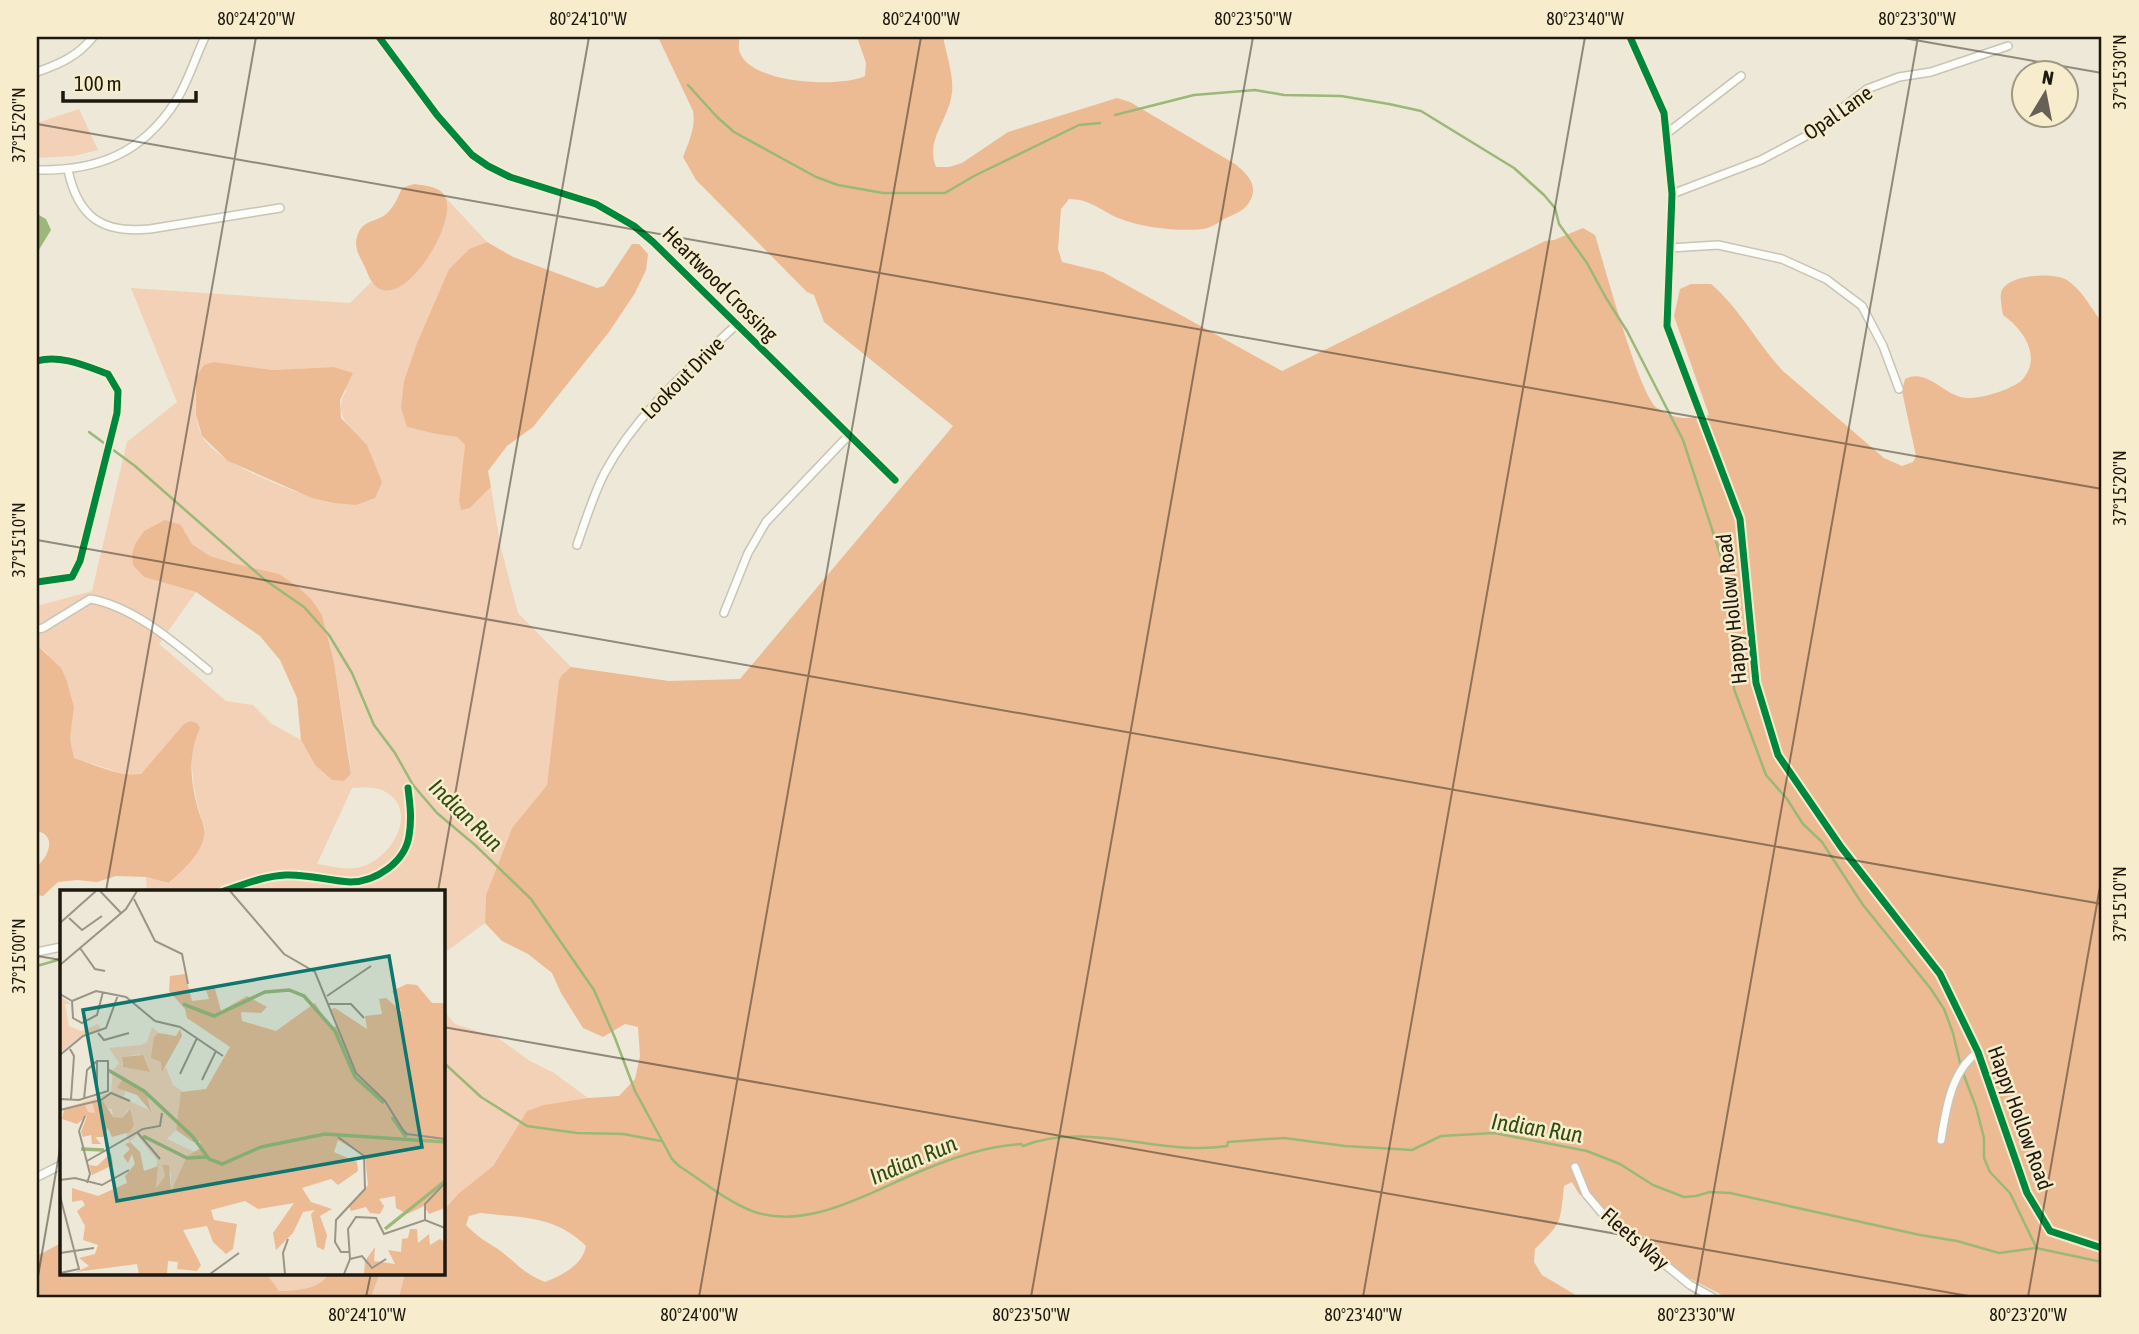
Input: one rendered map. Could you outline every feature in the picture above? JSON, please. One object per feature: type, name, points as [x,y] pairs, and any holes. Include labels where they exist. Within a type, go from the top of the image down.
[{"type":"street","points":[[37,72],[58,65],[75,55],[93,37]]},
{"type":"street","points":[[37,170],[68,170],[105,161],[148,134],[177,99],[205,37]]},
{"type":"street","name":"Heartwood Crossing","points":[[379,37],[437,115],[472,155],[510,177],[596,204],[634,226],[895,480]]},
{"type":"street","name":"Happy Hollow Road","points":[[1630,37],[1664,113],[1672,194],[1667,326],[1740,519],[1756,683],[1778,755],[1841,847],[1940,974],[1978,1052],[2027,1193],[2050,1231],[2102,1248]]},
{"type":"street","name":"Opal Lane","points":[[1672,194],[1772,154],[1806,136],[1867,89],[1899,76],[1931,72],[2008,46]]},
{"type":"street","points":[[1666,134],[1741,76]]},
{"type":"street","points":[[68,170],[76,199],[106,227],[133,231],[280,208]]},
{"type":"street","points":[[1670,248],[1718,245],[1782,259],[1826,279],[1862,306],[1883,346],[1899,389]]},
{"type":"street","name":"Lookout Drive","points":[[577,545],[604,475],[625,441],[652,405],[736,325]]},
{"type":"street","points":[[37,361],[47,358],[80,364],[108,374],[118,391],[117,414],[80,561],[72,577],[37,582]]},
{"type":"street","points":[[724,613],[748,553],[766,522],[849,435]]},
{"type":"street","points":[[37,629],[43,628],[90,598],[105,601],[170,639],[208,670]]},
{"type":"street","points":[[227,890],[261,878],[286,875],[350,882],[378,876],[401,855],[409,839],[411,811],[408,788]]},
{"type":"street","points":[[37,952],[60,947]]},
{"type":"street","points":[[1941,1140],[1947,1101],[1967,1060],[1978,1052]]},
{"type":"street","points":[[37,1177],[60,1166]]},
{"type":"street","name":"Fleets Way","points":[[1575,1167],[1586,1194],[1602,1213],[1690,1285],[1712,1297]]},
{"type":"shaded area","points":[[658,37],[740,37],[740,53],[748,63],[761,71],[797,81],[836,82],[865,76],[866,63],[857,37],[943,37],[951,72],[952,92],[933,148],[936,167],[962,163],[1008,132],[1117,98],[1130,102],[1243,171],[1253,188],[1249,203],[1241,211],[1205,229],[1171,229],[1137,224],[1118,218],[1089,203],[1069,199],[1061,209],[1058,249],[1062,262],[1103,272],[1282,371],[1545,241],[1583,228],[1595,235],[1632,355],[1641,380],[1657,408],[1683,418],[1709,415],[1674,316],[1680,289],[1691,284],[1711,284],[1731,304],[1783,371],[1884,458],[1902,466],[1913,462],[1916,456],[1902,391],[1905,379],[1922,377],[1953,394],[1970,398],[2012,387],[2022,380],[2031,362],[2028,344],[2017,328],[2003,315],[2001,293],[2004,287],[2020,278],[2031,276],[2061,277],[2072,284],[2102,323],[2102,1297],[1726,1297],[1685,1276],[1579,1194],[1572,1182],[1564,1186],[1558,1222],[1535,1249],[1534,1262],[1542,1275],[1579,1297],[399,1297],[405,1274],[444,1274],[444,1210],[458,1194],[493,1166],[527,1111],[543,1105],[619,1096],[635,1079],[640,1056],[638,1027],[625,1024],[603,1037],[583,1028],[552,973],[528,954],[502,941],[485,923],[486,895],[512,828],[547,785],[559,680],[562,675],[571,667],[669,681],[740,679],[953,426],[824,322],[814,295],[807,292],[696,180],[683,157],[690,140],[694,117]],"holes":[[[480,1213],[523,1217],[562,1228],[586,1246],[576,1264],[545,1282],[523,1270],[466,1225],[469,1216]]]},
{"type":"shaded area","points":[[79,109],[98,150],[74,156],[37,158],[37,123]]},
{"type":"shaded area","points":[[414,184],[433,187],[444,195],[447,213],[441,232],[432,252],[405,283],[390,290],[377,287],[359,255],[357,237],[365,225],[388,212],[402,188]]},
{"type":"shaded area","points":[[446,198],[487,242],[469,249],[449,269],[417,343],[404,381],[407,427],[457,437],[465,445],[463,472],[470,508],[491,487],[500,544],[518,613],[571,667],[559,680],[547,785],[512,828],[486,895],[485,923],[444,953],[444,890],[147,890],[146,877],[170,883],[205,829],[194,788],[192,746],[135,776],[74,758],[70,739],[74,707],[67,681],[46,652],[37,645],[37,606],[92,591],[127,442],[177,402],[131,288],[350,303],[371,282],[383,290],[447,212]],"holes":[[[214,362],[273,370],[333,367],[346,391],[342,400],[342,414],[349,427],[367,445],[334,503],[302,494],[242,468],[211,447],[202,436],[197,422],[196,377]],[[181,525],[192,544],[210,556],[236,564],[322,615],[334,662],[350,762],[351,774],[344,781],[332,780],[315,765],[301,740],[272,724],[253,705],[226,701],[159,644],[196,592],[144,577],[132,554],[144,531]],[[352,788],[380,789],[395,799],[400,810],[398,834],[382,855],[371,863],[355,868],[317,864]]]},
{"type":"shaded area","points":[[37,214],[46,219],[51,230],[37,253]]},
{"type":"shaded area","points":[[487,242],[513,257],[597,288],[604,286],[632,244],[639,244],[648,254],[646,270],[635,293],[609,332],[533,427],[507,446],[488,471],[491,487],[470,508],[461,510],[459,500],[465,445],[457,437],[407,427],[401,408],[404,381],[417,343],[449,269],[469,249]]},
{"type":"shaded area","points":[[214,362],[273,370],[333,367],[353,373],[340,400],[341,418],[367,445],[382,482],[375,498],[356,505],[312,498],[228,461],[202,436],[196,415],[196,377],[204,365]]},
{"type":"shaded area","points":[[165,520],[181,525],[192,544],[210,556],[279,574],[311,599],[322,615],[334,662],[351,774],[344,781],[332,780],[315,765],[301,740],[297,698],[280,660],[260,636],[196,592],[144,577],[133,565],[135,544],[144,531]]},
{"type":"shaded area","points":[[37,645],[61,668],[67,681],[74,707],[70,739],[74,758],[118,773],[135,775],[142,773],[184,724],[190,721],[197,723],[200,728],[193,748],[191,768],[204,835],[193,858],[169,883],[146,877],[116,876],[97,882],[58,882],[43,896],[37,895],[37,866],[48,852],[49,841],[43,833],[37,831]]},
{"type":"shaded area","points":[[444,1011],[455,1024],[498,1038],[588,1098],[543,1105],[527,1111],[493,1166],[458,1194],[444,1210]]},
{"type":"shaded area","points":[[60,1244],[60,1274],[267,1274],[279,1291],[314,1286],[328,1274],[380,1274],[371,1297],[37,1297],[37,1256]]},
{"type":"shaded area","points":[[267,1274],[328,1274],[314,1286],[279,1291]]},
{"type":"shaded area","points":[[380,1274],[405,1274],[399,1297],[371,1297]]},
{"type":"waterway","points":[[688,85],[734,132],[816,177],[838,185],[883,193],[945,193],[1079,125],[1100,123]]},
{"type":"waterway","points":[[1115,115],[1194,95],[1255,90],[1284,95],[1341,96],[1389,104],[1421,111],[1514,168],[1544,195],[1555,208],[1559,224],[1587,263],[1627,331],[1683,440],[1723,563],[1732,627],[1734,689],[1766,775],[1787,799],[1803,824],[1822,842],[1863,905],[1931,989],[1944,1009],[1961,1067]]},
{"type":"waterway","name":"Indian Run","points":[[89,432],[135,466],[265,580],[304,607],[329,635],[352,673],[374,725],[395,753],[413,785],[437,813],[531,899],[594,990],[635,1091],[672,1159],[742,1207],[772,1216],[814,1213],[856,1200],[927,1168],[967,1154],[1007,1145],[1023,1146],[1048,1139],[1099,1137],[1202,1148],[1227,1146],[1228,1142],[1284,1138],[1345,1146],[1412,1150],[1441,1136],[1494,1133],[1587,1151],[1620,1164],[1653,1185],[1684,1197],[1710,1192],[1730,1193],[1957,1241],[1999,1253],[2036,1248],[2102,1262]]},
{"type":"waterway","points":[[37,966],[60,959]]},
{"type":"waterway","points":[[444,1063],[481,1097],[527,1126],[577,1133],[623,1134],[661,1141]]},
{"type":"waterway","points":[[1963,1073],[1984,1138],[1984,1158],[1990,1172],[2010,1193],[2036,1247]]},
{"type":"cycle path","points":[[379,37],[437,115],[472,155],[510,177],[596,204],[634,226],[895,480]]},
{"type":"cycle path","points":[[1630,37],[1664,113],[1672,194],[1667,326],[1740,519],[1756,683],[1778,755],[1841,847],[1940,974],[1978,1052],[2027,1193],[2050,1231],[2102,1248]]},
{"type":"cycle path","points":[[37,361],[63,360],[100,371],[108,374],[118,391],[117,413],[80,561],[72,577],[37,582]]},
{"type":"cycle path","points":[[227,890],[286,875],[360,881],[388,869],[402,854],[409,836],[408,788]]}]
